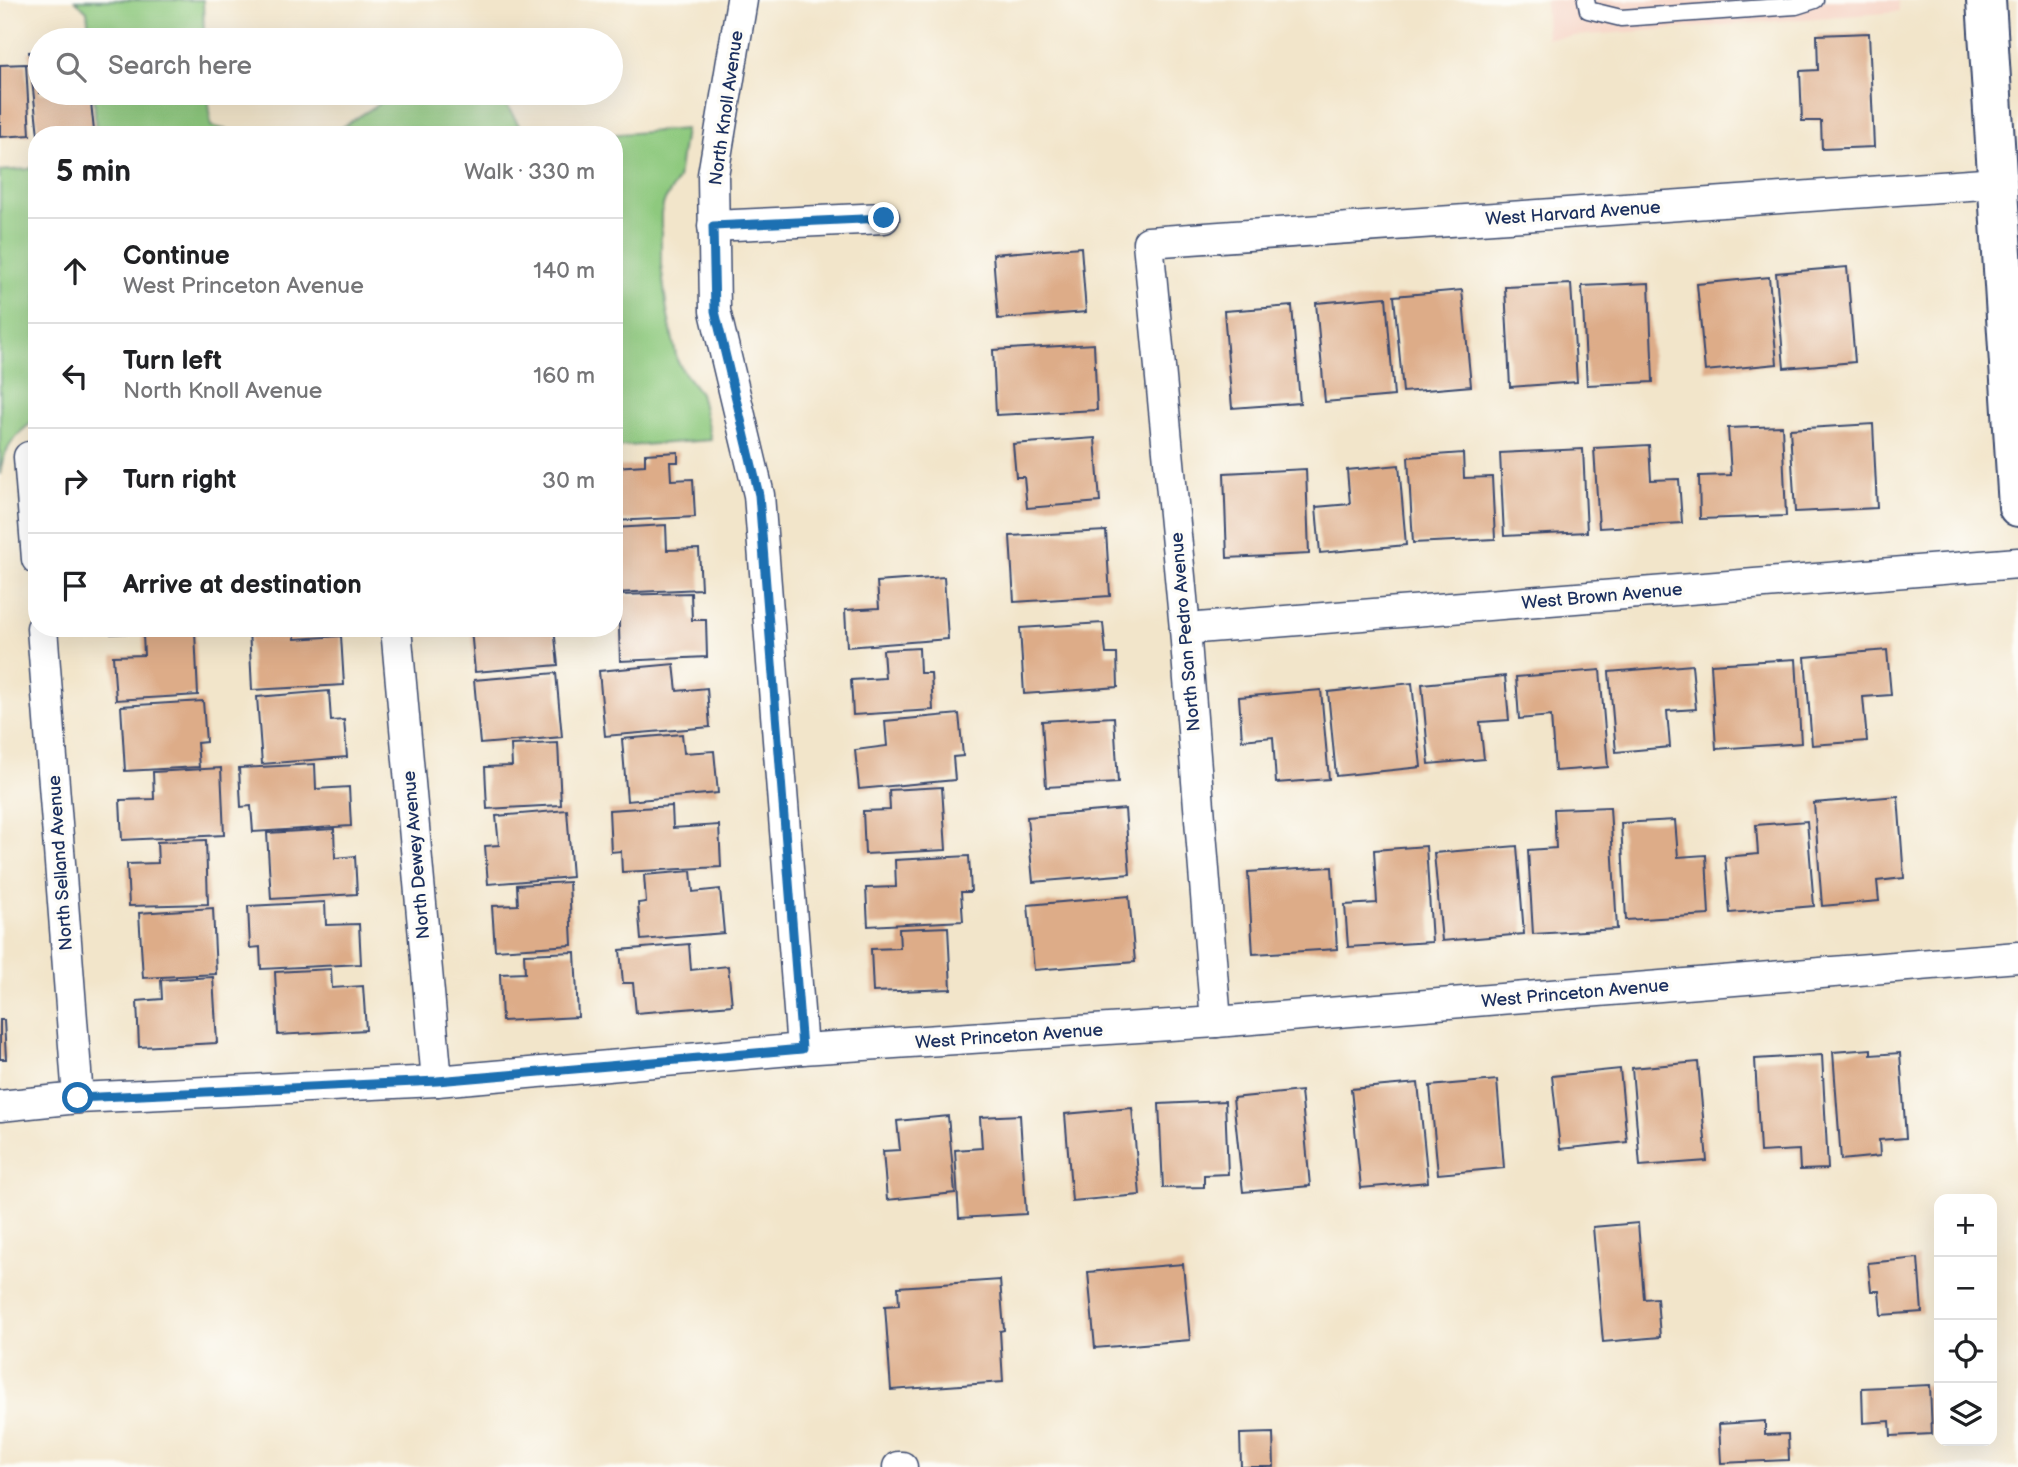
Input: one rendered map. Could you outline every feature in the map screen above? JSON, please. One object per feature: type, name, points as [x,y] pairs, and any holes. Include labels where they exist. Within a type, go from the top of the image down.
[{"type":"street","name":"North Knoll Avenue","points":[[742,0],[713,176],[715,311],[759,495],[802,1049]]},
{"type":"street","points":[[1986,0],[2018,507]]},
{"type":"street","name":"West Harvard Avenue","points":[[1148,243],[1998,183]]},
{"type":"street","points":[[713,226],[884,218]]},
{"type":"street","name":"North San Pedro Avenue","points":[[1148,243],[1185,629],[1216,1022]]},
{"type":"street","name":"West Brown Avenue","points":[[1185,629],[2018,563]]},
{"type":"street","name":"North Selland Avenue","points":[[43,637],[78,1098]]},
{"type":"street","name":"North Dewey Avenue","points":[[397,637],[437,1081]]},
{"type":"street","name":"West Princeton Avenue","points":[[0,1105],[78,1098],[437,1081],[802,1049],[1216,1022],[2018,957]]},
{"type":"lane","points":[[1587,5],[1621,18],[1796,6],[1815,0]]},
{"type":"shaded area","points":[[1545,0],[1898,0],[1899,12],[1547,38]]},
{"type":"green space","points":[[75,0],[203,0],[204,28],[89,28],[87,11]]},
{"type":"green space","points":[[95,105],[209,105],[211,126],[96,126]]},
{"type":"green space","points":[[377,105],[506,105],[519,126],[344,126]]},
{"type":"green space","points":[[685,129],[678,179],[664,202],[661,213],[661,265],[677,360],[700,393],[711,440],[623,446],[623,134]]},
{"type":"green space","points":[[28,169],[28,426],[7,450],[0,475],[0,171]]},
{"type":"building","points":[[1869,33],[1874,147],[1822,149],[1821,121],[1802,121],[1800,71],[1818,70],[1817,35]]},
{"type":"building","points":[[26,64],[28,135],[0,137],[0,65]]},
{"type":"building","points":[[35,105],[91,105],[93,126],[37,126]]},
{"type":"building","points":[[1081,247],[1086,312],[998,319],[993,254]]},
{"type":"building","points":[[1847,267],[1855,362],[1784,368],[1776,273]]},
{"type":"building","points":[[1769,277],[1777,364],[1705,371],[1697,284]]},
{"type":"building","points":[[1649,283],[1653,382],[1587,385],[1582,286]]},
{"type":"building","points":[[1571,284],[1577,382],[1510,387],[1505,287]]},
{"type":"building","points":[[1462,290],[1471,386],[1403,392],[1394,296]]},
{"type":"building","points":[[1386,297],[1394,396],[1325,402],[1316,303]]},
{"type":"building","points":[[1292,306],[1300,403],[1232,408],[1224,311]]},
{"type":"building","points":[[1094,344],[1097,410],[996,415],[993,350]]},
{"type":"building","points":[[1873,424],[1877,508],[1795,512],[1790,429]]},
{"type":"building","points":[[1782,426],[1786,516],[1700,519],[1699,476],[1731,475],[1728,428]]},
{"type":"building","points":[[1095,438],[1100,502],[1027,508],[1024,477],[1016,477],[1013,444]]},
{"type":"building","points":[[1649,445],[1651,480],[1679,479],[1682,523],[1599,528],[1594,448]]},
{"type":"building","points":[[1583,449],[1587,532],[1504,536],[1500,453]]},
{"type":"building","points":[[678,452],[678,462],[670,462],[671,480],[693,479],[695,517],[623,521],[623,466],[645,465],[645,454]]},
{"type":"building","points":[[1463,453],[1464,478],[1492,477],[1495,539],[1413,543],[1408,457]]},
{"type":"building","points":[[1399,465],[1406,545],[1320,553],[1316,507],[1350,504],[1347,470]]},
{"type":"building","points":[[1306,469],[1309,554],[1227,558],[1224,473]]},
{"type":"building","points":[[666,525],[667,550],[699,549],[701,589],[623,593],[623,527]]},
{"type":"building","points":[[1106,531],[1110,596],[1014,602],[1010,536]]},
{"type":"building","points":[[944,577],[948,639],[847,647],[845,610],[879,608],[877,582]]},
{"type":"building","points":[[691,593],[692,620],[706,620],[707,657],[620,661],[623,595]]},
{"type":"building","points":[[1103,623],[1106,654],[1117,654],[1118,687],[1024,694],[1020,628]]},
{"type":"building","points":[[143,637],[195,637],[198,695],[116,700],[113,656],[144,655]]},
{"type":"building","points":[[249,637],[341,637],[344,685],[252,690]]},
{"type":"building","points":[[472,637],[555,637],[558,665],[475,672]]},
{"type":"building","points":[[919,648],[920,673],[931,673],[933,710],[853,715],[851,680],[885,678],[883,650]]},
{"type":"building","points":[[1887,650],[1891,695],[1863,697],[1867,741],[1812,745],[1805,657]]},
{"type":"building","points":[[1796,659],[1801,743],[1716,749],[1711,664]]},
{"type":"building","points":[[674,664],[677,691],[707,688],[710,727],[605,736],[599,671]]},
{"type":"building","points":[[1692,665],[1696,709],[1667,711],[1670,747],[1616,752],[1609,672]]},
{"type":"building","points":[[1600,670],[1608,767],[1555,771],[1551,716],[1519,719],[1516,677]]},
{"type":"building","points":[[556,673],[562,737],[480,744],[474,680]]},
{"type":"building","points":[[1505,676],[1509,720],[1480,722],[1484,759],[1429,764],[1422,684]]},
{"type":"building","points":[[1412,683],[1421,767],[1336,776],[1328,692]]},
{"type":"building","points":[[1321,690],[1329,779],[1276,783],[1273,737],[1242,740],[1239,697]]},
{"type":"building","points":[[329,691],[331,721],[344,720],[347,757],[262,764],[257,697]]},
{"type":"building","points":[[203,701],[206,742],[197,743],[199,767],[125,771],[121,706]]},
{"type":"building","points":[[959,714],[963,756],[953,757],[955,780],[859,789],[855,750],[887,746],[885,721]]},
{"type":"building","points":[[1114,717],[1118,783],[1046,787],[1042,721]]},
{"type":"building","points":[[682,734],[684,753],[714,751],[718,793],[627,801],[622,739]]},
{"type":"building","points":[[558,743],[561,805],[487,809],[485,767],[512,766],[511,745]]},
{"type":"building","points":[[315,764],[316,789],[349,787],[351,826],[253,832],[251,806],[241,807],[239,768]]},
{"type":"building","points":[[221,768],[224,835],[122,840],[120,800],[154,799],[153,772]]},
{"type":"building","points":[[942,787],[946,850],[865,854],[863,811],[890,810],[889,790]]},
{"type":"building","points":[[1898,796],[1904,878],[1877,881],[1879,901],[1822,906],[1814,803]]},
{"type":"building","points":[[672,806],[673,828],[719,825],[721,867],[622,872],[621,851],[611,852],[609,810]]},
{"type":"building","points":[[1610,807],[1617,929],[1533,934],[1528,850],[1556,848],[1554,809]]},
{"type":"building","points":[[1125,809],[1130,874],[1033,882],[1027,817]]},
{"type":"building","points":[[567,810],[572,877],[488,884],[485,846],[499,845],[496,816]]},
{"type":"building","points":[[1675,820],[1678,857],[1706,855],[1709,915],[1626,920],[1621,823]]},
{"type":"building","points":[[1807,821],[1814,906],[1730,913],[1725,857],[1758,854],[1756,825]]},
{"type":"building","points":[[334,829],[335,858],[355,856],[357,894],[271,899],[267,833]]},
{"type":"building","points":[[206,840],[208,904],[129,906],[127,864],[158,863],[157,842]]},
{"type":"building","points":[[1426,846],[1432,942],[1348,947],[1345,905],[1377,903],[1374,850]]},
{"type":"building","points":[[1517,846],[1524,934],[1442,941],[1434,853]]},
{"type":"building","points":[[969,856],[971,892],[961,892],[963,921],[868,926],[866,888],[896,887],[895,860]]},
{"type":"building","points":[[1332,867],[1337,949],[1253,954],[1248,872]]},
{"type":"building","points":[[691,871],[693,892],[720,889],[724,933],[641,940],[638,903],[646,902],[644,875]]},
{"type":"building","points":[[569,882],[572,945],[495,950],[492,906],[518,905],[517,885]]},
{"type":"building","points":[[1129,896],[1135,962],[1034,970],[1028,905]]},
{"type":"building","points":[[325,902],[326,925],[359,924],[361,964],[261,969],[260,947],[250,948],[248,906]]},
{"type":"building","points":[[213,908],[216,974],[143,978],[139,913]]},
{"type":"building","points":[[948,927],[951,989],[873,992],[871,949],[900,948],[899,929]]},
{"type":"building","points":[[689,944],[691,970],[728,966],[732,1005],[636,1013],[633,983],[623,983],[620,950]]},
{"type":"building","points":[[575,952],[578,1017],[502,1021],[500,974],[525,973],[524,954]]},
{"type":"building","points":[[331,969],[332,988],[363,986],[366,1030],[278,1035],[275,972]]},
{"type":"building","points":[[213,977],[217,1043],[139,1047],[137,1001],[162,999],[161,980]]},
{"type":"building","points":[[0,1020],[4,1020],[6,1059],[0,1059]]},
{"type":"building","points":[[1871,1049],[1871,1055],[1900,1053],[1906,1138],[1879,1140],[1880,1156],[1841,1160],[1833,1052]]},
{"type":"building","points":[[1822,1055],[1828,1169],[1800,1170],[1799,1150],[1760,1152],[1755,1059]]},
{"type":"building","points":[[1698,1062],[1707,1161],[1640,1166],[1632,1068]]},
{"type":"building","points":[[1620,1069],[1627,1142],[1560,1149],[1552,1076]]},
{"type":"building","points":[[1497,1080],[1504,1168],[1438,1174],[1430,1086]]},
{"type":"building","points":[[1418,1083],[1428,1182],[1361,1188],[1351,1089]]},
{"type":"building","points":[[1301,1091],[1310,1186],[1243,1192],[1233,1098]]},
{"type":"building","points":[[1225,1101],[1228,1174],[1204,1175],[1204,1187],[1163,1188],[1159,1104]]},
{"type":"building","points":[[1132,1108],[1140,1195],[1072,1201],[1065,1114]]},
{"type":"building","points":[[1020,1115],[1026,1214],[959,1218],[955,1150],[982,1148],[980,1117]]},
{"type":"building","points":[[948,1116],[955,1193],[887,1200],[883,1151],[900,1150],[897,1121]]},
{"type":"building","points":[[1638,1223],[1644,1299],[1657,1298],[1660,1337],[1603,1342],[1593,1227]]},
{"type":"building","points":[[1918,1258],[1922,1312],[1881,1315],[1879,1291],[1871,1291],[1868,1263]]},
{"type":"building","points":[[1183,1264],[1190,1340],[1095,1348],[1088,1272]]},
{"type":"building","points":[[1000,1280],[1004,1330],[1000,1331],[1003,1382],[891,1390],[885,1306],[899,1305],[898,1287]]},
{"type":"building","points":[[1930,1385],[1932,1434],[1891,1436],[1890,1421],[1863,1423],[1862,1388]]},
{"type":"building","points":[[1765,1421],[1765,1435],[1788,1434],[1789,1460],[1721,1463],[1719,1424]]},
{"type":"building","points":[[1273,1433],[1274,1467],[1241,1467],[1240,1434]]},
{"type":"route","points":[[78,1098],[437,1081],[802,1049],[759,495],[715,311],[713,226],[884,218]]}]
